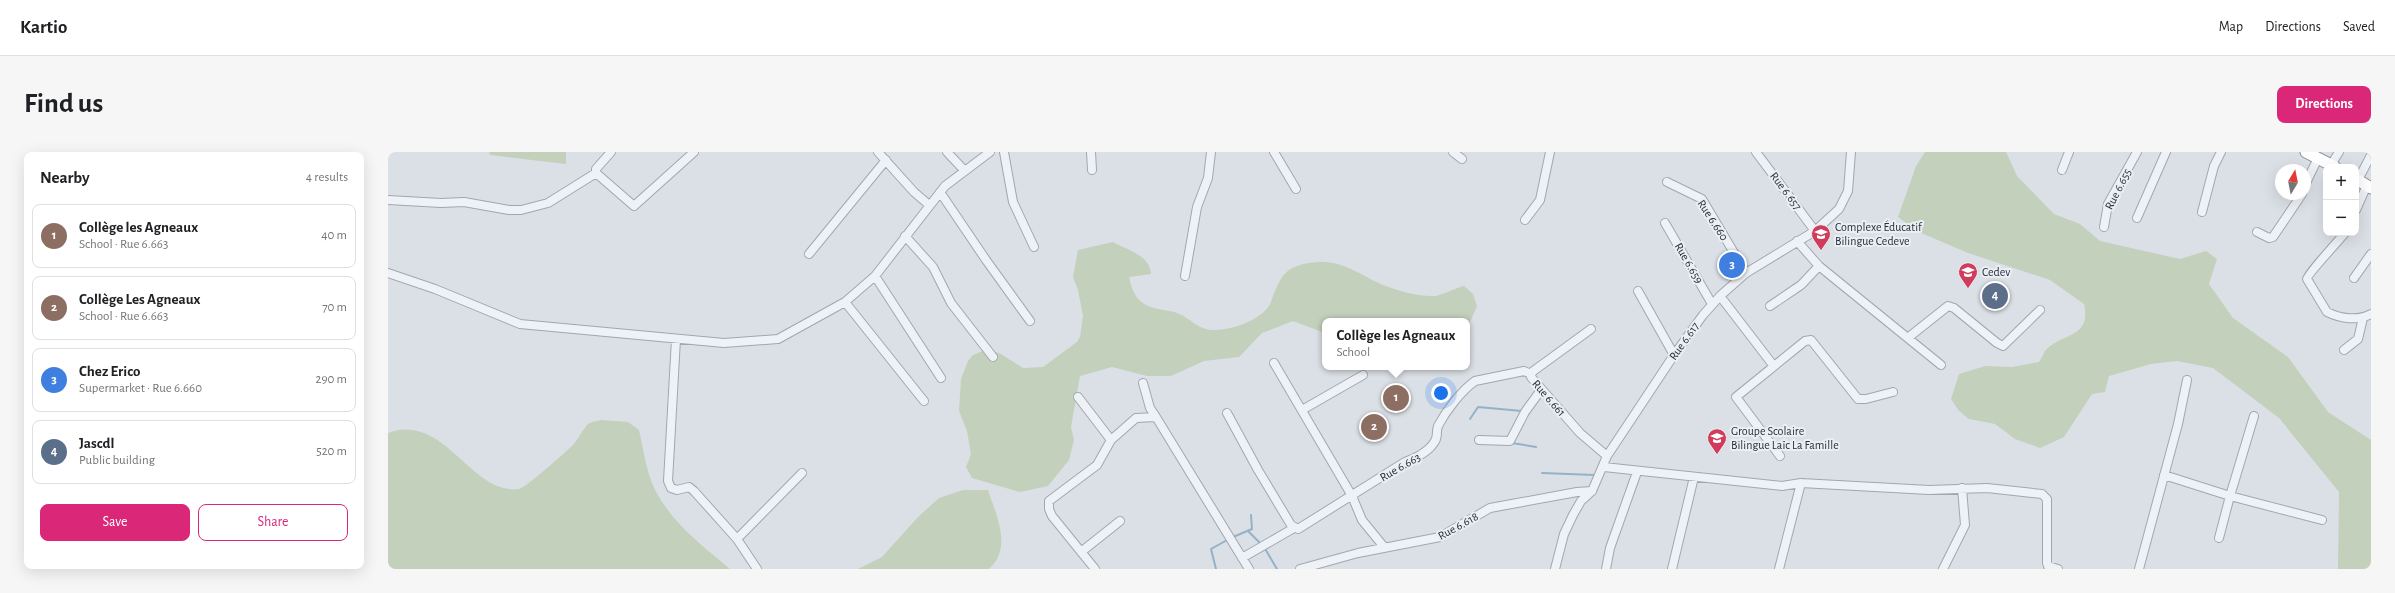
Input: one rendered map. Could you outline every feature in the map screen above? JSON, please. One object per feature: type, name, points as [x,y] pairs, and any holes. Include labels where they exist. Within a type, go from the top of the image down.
[{"type":"highway","points":[[2306,152],[2329,164]]},
{"type":"street","points":[[596,174],[596,169],[611,152]]},
{"type":"street","points":[[596,174],[634,206],[694,152]]},
{"type":"street","points":[[878,152],[914,192],[928,204]]},
{"type":"street","points":[[947,152],[964,170]]},
{"type":"street","points":[[388,273],[435,289],[520,324],[724,343],[778,339],[846,302],[875,276],[928,204],[964,170],[990,152]]},
{"type":"street","points":[[1004,152],[1013,202],[1034,247]]},
{"type":"street","points":[[1091,152],[1092,170]]},
{"type":"street","points":[[1185,276],[1197,206],[1208,178],[1211,152]]},
{"type":"street","points":[[1274,152],[1296,189]]},
{"type":"street","points":[[1453,152],[1462,159]]},
{"type":"street","points":[[1525,220],[1540,200],[1550,152]]},
{"type":"street","name":"Rue 6.657","points":[[1756,152],[1815,231]]},
{"type":"street","name":"Rue 6.617","points":[[1555,569],[1564,534],[1580,501],[1592,491],[1604,467],[1607,456],[1674,355],[1712,304],[1720,296],[1746,273],[1815,231],[1839,209],[1848,191],[1851,152]]},
{"type":"street","points":[[2062,170],[2069,152]]},
{"type":"street","name":"Rue 6.655","points":[[2104,227],[2108,204],[2137,152]]},
{"type":"street","points":[[2137,218],[2166,152]]},
{"type":"street","points":[[2202,212],[2214,166],[2221,152]]},
{"type":"street","points":[[2334,164],[2339,152]]},
{"type":"street","points":[[2359,200],[2371,156]]},
{"type":"street","points":[[2311,173],[2318,158]]},
{"type":"street","points":[[809,254],[886,160]]},
{"type":"street","points":[[388,200],[441,204],[464,202],[509,210],[521,210],[548,203],[596,174]]},
{"type":"street","name":"Rue 6.660","points":[[1667,182],[1702,199],[1746,273]]},
{"type":"street","points":[[940,192],[1030,321]]},
{"type":"street","points":[[2257,232],[2269,238],[2273,237],[2298,200]]},
{"type":"street","name":"Rue 6.659","points":[[1665,224],[1712,304]]},
{"type":"street","points":[[905,236],[933,267],[951,303],[993,357]]},
{"type":"street","points":[[2343,236],[2322,261],[2309,273],[2307,279],[2327,312],[2342,318],[2363,318],[2371,314]]},
{"type":"street","points":[[1797,241],[1819,266],[1909,337],[1941,365]]},
{"type":"street","points":[[2354,278],[2371,254]]},
{"type":"street","points":[[1770,306],[1801,285],[1819,266]]},
{"type":"street","points":[[875,276],[941,378]]},
{"type":"street","points":[[1638,291],[1674,355]]},
{"type":"street","points":[[1720,296],[1773,365]]},
{"type":"street","points":[[846,302],[924,401]]},
{"type":"street","points":[[1909,337],[1945,307],[1951,307],[1997,343],[2003,346],[2040,310]]},
{"type":"street","points":[[2344,350],[2358,339],[2363,318]]},
{"type":"street","name":"Rue 6.661","points":[[1591,329],[1531,374],[1542,390],[1580,433],[1607,456]]},
{"type":"street","points":[[676,339],[668,481],[671,488],[677,490],[690,487],[737,539],[757,569]]},
{"type":"street","points":[[1780,456],[1736,397],[1773,365],[1805,341],[1811,340],[1858,399],[1866,399],[1894,392]]},
{"type":"street","points":[[1274,363],[1352,496],[1362,520],[1384,547]]},
{"type":"street","name":"Rue 6.663","points":[[1242,558],[1294,528],[1298,529],[1405,462],[1421,456],[1436,441],[1437,429],[1443,418],[1469,385],[1475,381],[1524,371],[1531,374]]},
{"type":"street","points":[[1302,410],[1363,375]]},
{"type":"street","points":[[2138,569],[2164,475],[2187,380]]},
{"type":"street","points":[[1143,383],[1150,408],[1249,569]]},
{"type":"street","points":[[1479,440],[1510,441],[1525,412],[1542,390]]},
{"type":"street","points":[[1078,397],[1111,440]]},
{"type":"street","points":[[1227,413],[1258,470],[1294,528]]},
{"type":"street","points":[[2219,538],[2254,416]]},
{"type":"street","points":[[1095,569],[1052,516],[1049,509],[1049,501],[1097,465],[1111,440],[1136,418],[1156,417]]},
{"type":"street","points":[[1604,467],[1637,472],[1782,486],[1801,483],[1929,490],[1987,488],[2045,496],[2047,499],[2047,563],[2048,566],[2058,569]]},
{"type":"street","points":[[1606,569],[1610,548],[1637,472]]},
{"type":"street","points":[[737,539],[802,473]]},
{"type":"street","points":[[2164,475],[2230,496],[2322,520]]},
{"type":"street","points":[[1672,569],[1694,477]]},
{"type":"street","points":[[1779,569],[1801,483]]},
{"type":"street","points":[[1943,569],[1965,525],[1962,488]]},
{"type":"street","name":"Rue 6.618","points":[[1300,569],[1384,547],[1440,537],[1490,508],[1577,492],[1592,491]]},
{"type":"street","points":[[1081,552],[1120,521]]},
{"type":"green space","points":[[489,152],[566,152],[566,164],[490,155]]},
{"type":"green space","points":[[1925,152],[2006,152],[2017,176],[2054,214],[2080,224],[2100,241],[2180,259],[2206,251],[2217,259],[2209,284],[2233,318],[2288,357],[2328,412],[2371,440],[2371,569],[2338,569],[2339,492],[2279,418],[2213,368],[2177,361],[2151,364],[2109,376],[2105,392],[2092,394],[2064,437],[2040,448],[2015,439],[1995,424],[1969,419],[1959,411],[1951,399],[1959,374],[1985,366],[2012,367],[2039,362],[2045,351],[2052,345],[2074,334],[2084,323],[2084,304],[2050,280],[1968,253],[1919,232],[1898,217],[1916,166]]},
{"type":"green space","points":[[1113,242],[1137,254],[1147,262],[1150,267],[1151,274],[1129,277],[1135,294],[1139,300],[1150,307],[1174,312],[1202,328],[1212,330],[1235,327],[1251,321],[1264,312],[1269,306],[1279,282],[1287,272],[1292,268],[1303,264],[1318,262],[1335,263],[1344,266],[1383,285],[1416,295],[1436,296],[1464,286],[1473,294],[1477,306],[1470,322],[1470,318],[1322,318],[1322,332],[1293,321],[1262,333],[1239,357],[1204,361],[1171,376],[1147,376],[1112,367],[1080,376],[1071,427],[1074,440],[1069,460],[1048,486],[1020,492],[972,478],[966,467],[971,454],[967,431],[959,411],[961,379],[968,361],[973,355],[988,349],[1001,354],[1023,368],[1043,367],[1077,342],[1080,337],[1083,316],[1078,290],[1073,277],[1078,250]]},
{"type":"green space","points":[[601,420],[628,422],[639,430],[646,465],[655,490],[666,508],[682,527],[730,569],[388,569],[388,433],[408,430],[426,434],[442,443],[486,480],[502,487],[519,489],[537,477],[569,449],[587,425]]},
{"type":"green space","points":[[963,490],[988,490],[995,510],[1000,531],[1000,551],[996,561],[989,569],[858,569],[882,557],[918,517],[939,498]]},
{"type":"waterway","points":[[1470,419],[1478,407],[1522,411]]},
{"type":"waterway","points":[[1512,443],[1536,447]]},
{"type":"waterway","points":[[1542,473],[1595,475]]},
{"type":"waterway","points":[[1233,537],[1252,529],[1251,515]]},
{"type":"waterway","points":[[1249,532],[1261,544]]},
{"type":"waterway","points":[[1216,569],[1211,549],[1229,539]]},
{"type":"waterway","points":[[1264,547],[1277,569]]},
{"type":"place","name":"Complexe Éducatif Bilingue Cedeve","points":[[1821,251]]},
{"type":"place","name":"Chez Erico","points":[[1732,265]]},
{"type":"place","name":"Cedev","points":[[1968,289]]},
{"type":"place","name":"Jascdl","points":[[1995,296]]},
{"type":"place","name":"Collège les Agneaux","points":[[1396,398]]},
{"type":"place","name":"Collège Les Agneaux","points":[[1374,427]]},
{"type":"place","name":"Groupe Scolaire Bilingue Laïc La Famille","points":[[1717,455]]}]
